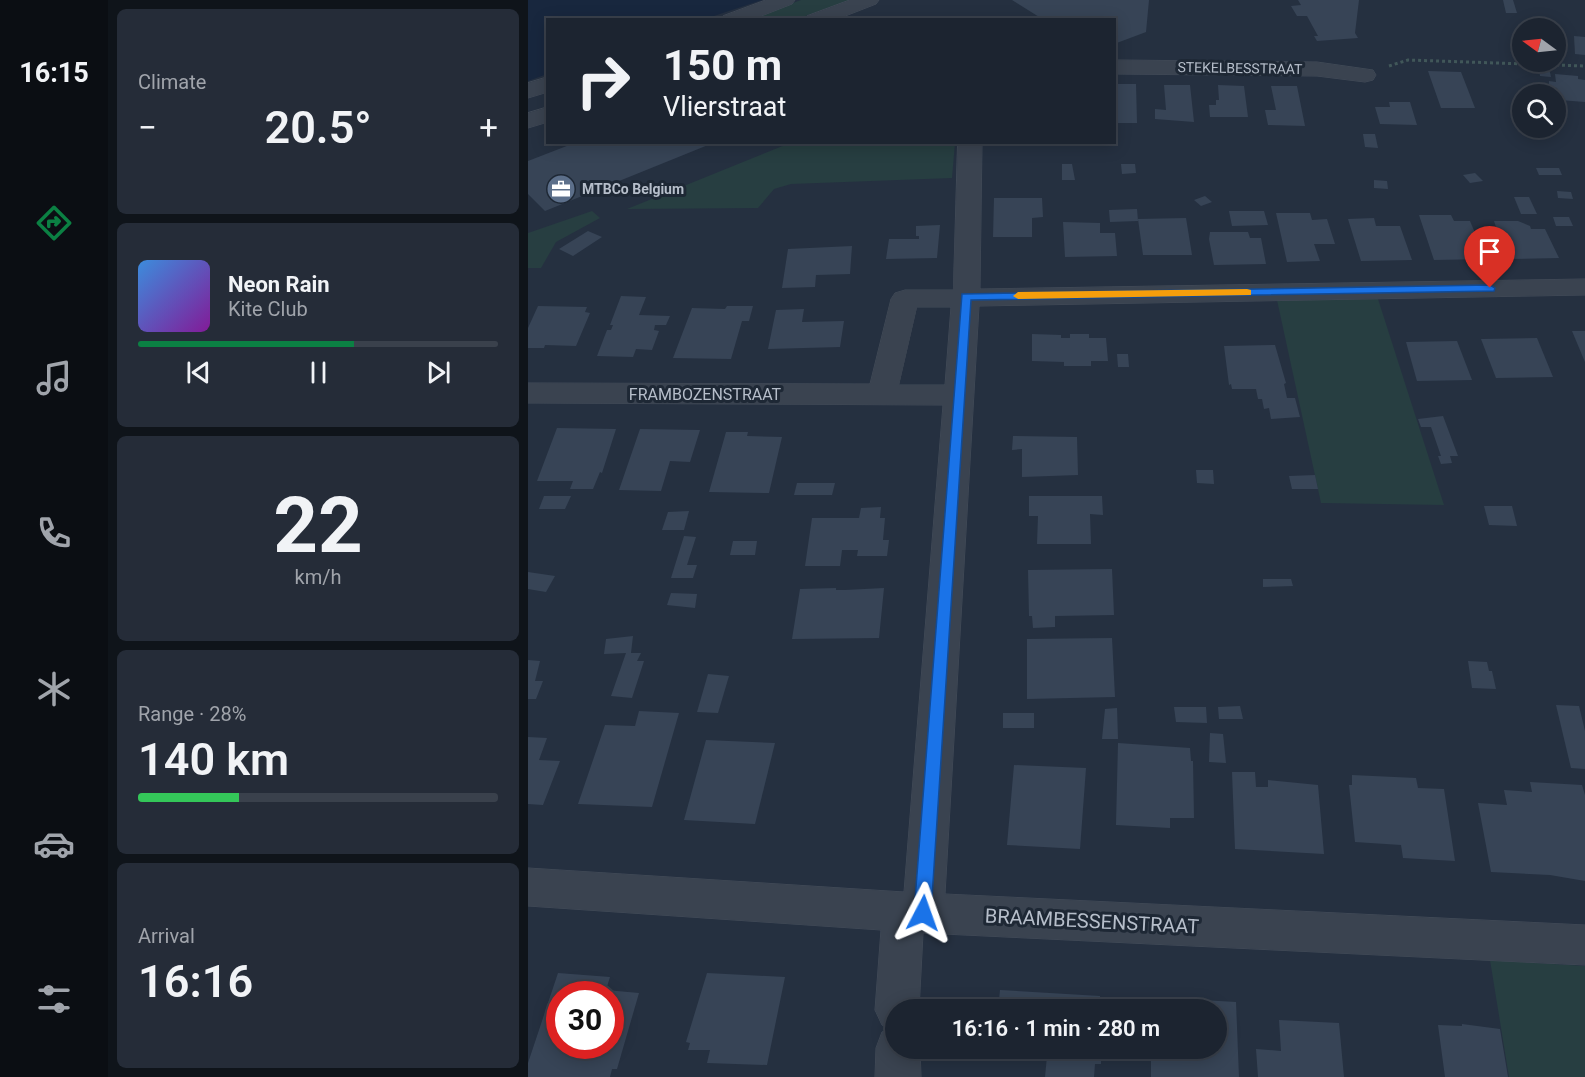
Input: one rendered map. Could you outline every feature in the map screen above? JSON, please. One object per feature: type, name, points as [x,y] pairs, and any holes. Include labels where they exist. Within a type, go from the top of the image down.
[{"type":"street","points":[[736,18],[785,0]]},
{"type":"street","points":[[820,18],[869,0]]},
{"type":"street","name":"STEKELBESSTRAAT","points":[[1116,67],[1317,69],[1365,75]]},
{"type":"street","points":[[528,91],[546,85]]},
{"type":"street","points":[[528,121],[546,115]]},
{"type":"street","points":[[899,999],[913,912],[960,395],[966,297],[970,144]]},
{"type":"street","points":[[882,394],[905,299],[1585,287]]},
{"type":"street","name":"FRAMBOZENSTRAAT","points":[[528,393],[960,395]]},
{"type":"street","name":"BRAAMBESSENSTRAAT","points":[[528,887],[913,912],[1585,945]]},
{"type":"street","points":[[898,1059],[898,1077]]},
{"type":"path","points":[[1365,75],[1408,60],[1585,66]]},
{"type":"green space","points":[[801,0],[851,0],[800,18],[752,18]]},
{"type":"green space","points":[[788,144],[955,144],[952,178],[791,184],[774,189],[758,208],[627,209]]},
{"type":"green space","points":[[592,211],[600,218],[556,242],[541,268],[528,268],[528,233]]},
{"type":"green space","points":[[1378,299],[1444,505],[1321,503],[1277,300]]},
{"type":"green space","points":[[1490,960],[1585,966],[1585,1077],[1509,1077]]},
{"type":"water","points":[[528,0],[762,0],[708,18],[546,18],[546,74],[528,81]]},
{"type":"building","points":[[1012,0],[1149,0],[1146,32],[1116,43],[1116,18],[1041,18]]},
{"type":"building","points":[[1298,0],[1359,0],[1355,33],[1358,38],[1317,41],[1314,36],[1318,36],[1307,16],[1297,16],[1291,6],[1301,5]]},
{"type":"building","points":[[1503,0],[1513,0],[1517,13],[1506,13]]},
{"type":"building","points":[[1574,36],[1585,37],[1585,55],[1575,54]]},
{"type":"building","points":[[1428,71],[1461,72],[1475,108],[1441,108]]},
{"type":"building","points":[[1540,72],[1550,72],[1551,77],[1540,76]]},
{"type":"building","points":[[1555,74],[1578,76],[1578,79],[1585,80],[1585,102],[1566,101],[1566,84],[1549,84],[1549,81],[1556,82]]},
{"type":"building","points":[[1116,84],[1136,84],[1137,123],[1116,123]]},
{"type":"building","points":[[1164,85],[1190,85],[1194,122],[1155,119],[1155,109],[1166,110]]},
{"type":"building","points":[[1218,85],[1244,86],[1248,117],[1210,117],[1209,105],[1216,105],[1216,100],[1219,100]]},
{"type":"building","points":[[1271,86],[1297,86],[1305,126],[1268,125],[1265,110],[1276,110]]},
{"type":"building","points":[[1389,102],[1410,102],[1417,125],[1380,124],[1375,107],[1390,107]]},
{"type":"building","points":[[1363,134],[1375,134],[1378,148],[1365,147]]},
{"type":"building","points":[[572,144],[711,144],[545,211],[528,194],[528,161]]},
{"type":"building","points":[[1062,164],[1072,164],[1075,180],[1062,180]]},
{"type":"building","points":[[1121,164],[1135,164],[1136,173],[1122,174]]},
{"type":"building","points":[[1536,168],[1559,168],[1562,175],[1539,175]]},
{"type":"building","points":[[1475,173],[1483,181],[1470,183],[1463,175]]},
{"type":"building","points":[[1374,180],[1387,181],[1388,189],[1374,188]]},
{"type":"building","points":[[1557,191],[1571,192],[1573,199],[1558,198]]},
{"type":"building","points":[[1205,196],[1212,202],[1201,206],[1194,200]]},
{"type":"building","points":[[1514,197],[1529,197],[1537,214],[1521,214]]},
{"type":"building","points":[[994,198],[1042,198],[1043,217],[1032,218],[1032,237],[993,237]]},
{"type":"building","points":[[1137,209],[1138,221],[1110,222],[1109,210]]},
{"type":"building","points":[[1229,211],[1264,211],[1268,225],[1232,226]]},
{"type":"building","points":[[1276,213],[1310,213],[1312,220],[1327,219],[1335,244],[1314,244],[1320,261],[1287,262]]},
{"type":"building","points":[[1419,215],[1451,215],[1454,221],[1470,221],[1486,259],[1434,260]]},
{"type":"building","points":[[1553,217],[1569,217],[1573,226],[1556,226]]},
{"type":"building","points":[[1186,218],[1192,255],[1143,255],[1138,219]]},
{"type":"building","points":[[1374,218],[1376,226],[1400,226],[1412,260],[1361,261],[1348,219]]},
{"type":"building","points":[[1494,221],[1518,221],[1530,226],[1531,229],[1545,229],[1559,258],[1507,259],[1495,230],[1497,230]]},
{"type":"building","points":[[1063,222],[1100,223],[1100,233],[1115,233],[1117,256],[1065,257]]},
{"type":"building","points":[[940,225],[937,258],[886,259],[889,239],[919,239],[919,236],[916,236],[916,226]]},
{"type":"building","points":[[588,231],[602,237],[573,256],[559,249]]},
{"type":"building","points":[[1210,232],[1248,232],[1250,238],[1261,238],[1266,264],[1214,265],[1209,239]]},
{"type":"building","points":[[852,246],[850,274],[816,275],[815,287],[782,288],[788,249]]},
{"type":"building","points":[[621,296],[646,297],[639,315],[670,316],[666,325],[655,325],[654,330],[659,331],[652,350],[636,349],[633,357],[597,356],[607,330],[611,330],[613,325],[610,325]]},
{"type":"building","points":[[538,306],[587,307],[585,312],[590,313],[576,346],[545,345],[544,348],[528,348],[528,328]]},
{"type":"building","points":[[727,306],[753,306],[749,321],[742,321],[731,359],[673,358],[692,308],[725,309]]},
{"type":"building","points":[[804,309],[802,322],[844,321],[840,347],[768,349],[776,310]]},
{"type":"building","points":[[1572,331],[1585,331],[1585,362]]},
{"type":"building","points":[[1032,334],[1061,335],[1061,338],[1070,338],[1070,334],[1089,334],[1089,338],[1106,338],[1108,361],[1091,361],[1091,366],[1064,366],[1064,362],[1032,361]]},
{"type":"building","points":[[1537,338],[1553,377],[1496,378],[1481,339]]},
{"type":"building","points":[[1457,341],[1472,380],[1417,381],[1406,342]]},
{"type":"building","points":[[1275,345],[1286,383],[1284,384],[1287,398],[1295,398],[1300,417],[1271,419],[1269,408],[1264,409],[1262,399],[1258,399],[1256,389],[1232,389],[1231,384],[1229,385],[1224,346]]},
{"type":"building","points":[[1117,354],[1128,354],[1129,367],[1118,367]]},
{"type":"building","points":[[1443,416],[1458,456],[1450,456],[1452,463],[1441,464],[1438,456],[1441,456],[1431,427],[1421,427],[1418,419]]},
{"type":"building","points":[[557,428],[616,429],[602,473],[600,472],[593,489],[570,489],[573,481],[537,481]]},
{"type":"building","points":[[640,429],[700,430],[690,462],[670,461],[661,491],[619,490]]},
{"type":"building","points":[[726,432],[748,432],[747,436],[782,437],[769,493],[709,492]]},
{"type":"building","points":[[1013,436],[1077,437],[1078,475],[1022,477],[1022,449],[1012,450]]},
{"type":"building","points":[[1196,470],[1213,470],[1214,484],[1197,483]]},
{"type":"building","points":[[1315,475],[1318,489],[1292,489],[1289,476]]},
{"type":"building","points":[[797,483],[835,483],[832,495],[794,495]]},
{"type":"building","points":[[544,496],[571,496],[565,509],[539,509]]},
{"type":"building","points":[[1029,496],[1102,496],[1103,515],[1090,514],[1091,544],[1037,544],[1038,516],[1029,516]]},
{"type":"building","points":[[1484,506],[1512,506],[1517,526],[1489,525]]},
{"type":"building","points":[[881,507],[880,518],[885,518],[883,540],[889,540],[887,556],[857,556],[858,550],[842,550],[840,566],[805,566],[812,518],[859,518],[861,508]]},
{"type":"building","points":[[689,511],[684,530],[662,530],[668,512]]},
{"type":"building","points":[[684,536],[696,537],[687,565],[697,565],[693,578],[671,578]]},
{"type":"building","points":[[733,541],[757,541],[755,555],[730,555]]},
{"type":"building","points":[[1112,569],[1114,615],[1055,616],[1055,627],[1033,628],[1032,616],[1029,616],[1028,570]]},
{"type":"building","points":[[528,572],[555,576],[546,592],[528,589]]},
{"type":"building","points":[[1263,579],[1291,579],[1293,586],[1263,587]]},
{"type":"building","points":[[836,588],[836,590],[845,590],[884,588],[879,638],[792,639],[800,589]]},
{"type":"building","points":[[671,593],[697,594],[695,608],[667,605]]},
{"type":"building","points":[[633,636],[631,653],[641,653],[637,661],[644,661],[632,698],[611,696],[626,653],[604,654],[606,639]]},
{"type":"building","points":[[1112,638],[1115,697],[1027,699],[1027,639]]},
{"type":"building","points":[[528,660],[540,661],[535,681],[543,681],[536,699],[528,699]]},
{"type":"building","points":[[1468,661],[1487,662],[1489,671],[1492,671],[1496,689],[1472,688]]},
{"type":"building","points":[[708,674],[729,676],[718,713],[697,712]]},
{"type":"building","points":[[1556,705],[1579,706],[1585,731],[1585,769],[1571,768]]},
{"type":"building","points":[[1240,706],[1243,719],[1219,719],[1218,707]]},
{"type":"building","points":[[1174,707],[1206,707],[1207,723],[1176,722]]},
{"type":"building","points":[[1117,708],[1118,739],[1102,739],[1105,709]]},
{"type":"building","points":[[639,711],[679,713],[652,807],[578,804],[605,725],[635,726]]},
{"type":"building","points":[[1003,713],[1034,713],[1034,728],[1003,728]]},
{"type":"building","points":[[1210,733],[1223,734],[1226,763],[1209,762]]},
{"type":"building","points":[[528,737],[547,738],[539,760],[560,761],[543,805],[528,804]]},
{"type":"building","points":[[706,740],[775,743],[755,824],[684,820]]},
{"type":"building","points":[[1118,743],[1190,748],[1191,761],[1193,761],[1194,818],[1170,818],[1170,828],[1116,825]]},
{"type":"building","points":[[1014,765],[1086,768],[1080,849],[1007,845]]},
{"type":"building","points":[[1232,772],[1255,772],[1256,787],[1268,787],[1268,780],[1318,785],[1324,854],[1235,849]]},
{"type":"building","points":[[1352,775],[1416,778],[1418,788],[1444,789],[1455,861],[1403,858],[1401,845],[1355,842],[1349,785],[1352,785]]},
{"type":"building","points":[[1530,782],[1582,785],[1585,795],[1585,881],[1550,875],[1491,872],[1478,803],[1507,805],[1504,790],[1532,792]]},
{"type":"building","points":[[558,973],[610,977],[609,981],[555,981]]},
{"type":"building","points":[[707,973],[785,977],[767,1065],[707,1063],[710,1050],[688,1050],[690,1043],[686,1042]]},
{"type":"building","points":[[1000,990],[1100,996],[1100,999],[999,999]]},
{"type":"building","points":[[624,992],[639,993],[624,1045]]},
{"type":"building","points":[[1151,997],[1185,999],[1151,999]]},
{"type":"building","points":[[1227,1001],[1236,1002],[1239,1077],[1151,1077],[1151,1059],[1227,1059]]},
{"type":"building","points":[[546,1009],[546,1059],[620,1059],[617,1069],[612,1069],[610,1077],[528,1077],[528,1063]]},
{"type":"building","points":[[1279,1020],[1339,1023],[1344,1077],[1258,1077],[1256,1049],[1281,1051]]},
{"type":"building","points":[[1462,1024],[1500,1029],[1508,1077],[1445,1077],[1438,1025],[1462,1026]]},
{"type":"building","points":[[1047,1059],[1101,1059],[1101,1064],[1095,1064],[1094,1077],[1045,1077]]},
{"type":"slow traffic","points":[[1018,296],[1247,292]]},
{"type":"place","name":"MTBCo Belgium","points":[[561,189]]},
{"type":"route","points":[[923,913],[966,297],[1490,288]]}]
